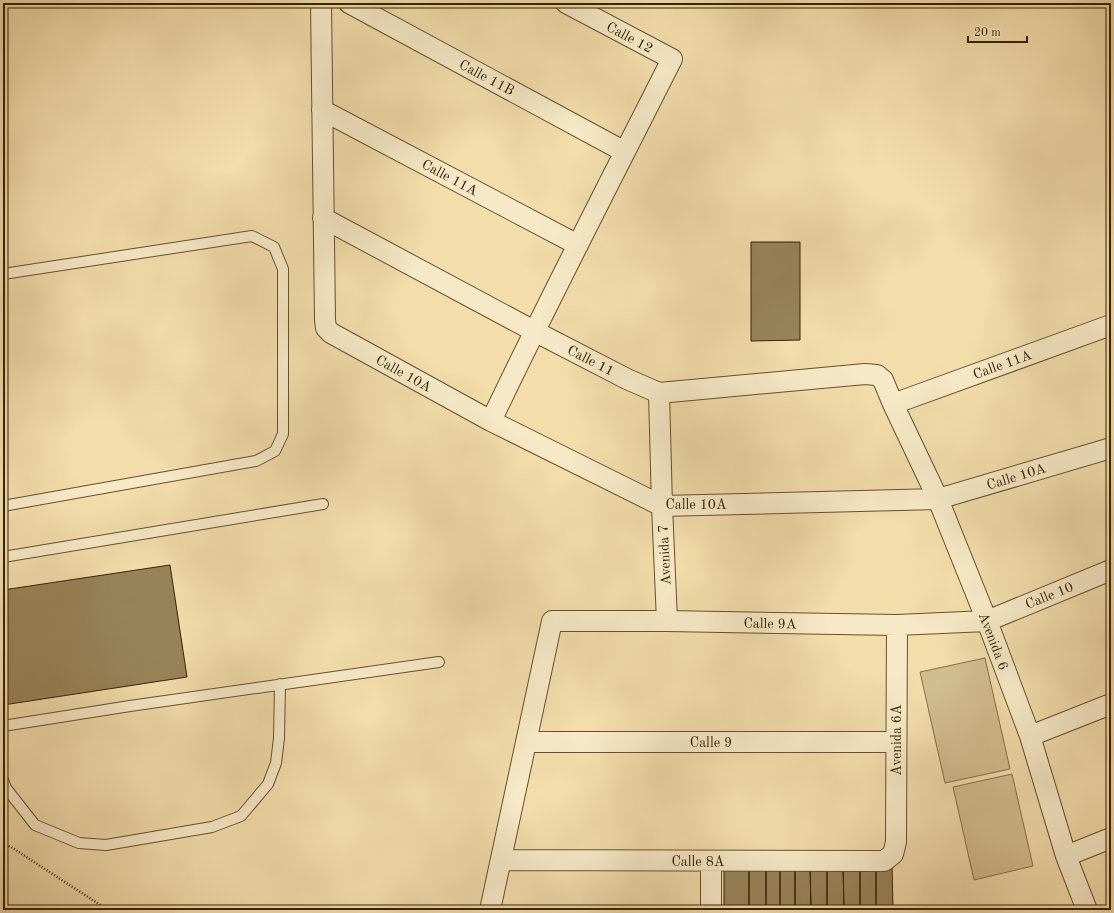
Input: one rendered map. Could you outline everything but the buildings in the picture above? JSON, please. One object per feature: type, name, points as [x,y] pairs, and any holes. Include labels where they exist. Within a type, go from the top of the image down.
[{"type":"street","points":[[321,3],[323,218]]},
{"type":"street","name":"Calle 11B","points":[[349,3],[625,152]]},
{"type":"street","name":"Calle 12","points":[[566,3],[672,59],[625,152]]},
{"type":"street","name":"Calle 11A","points":[[322,110],[578,245]]},
{"type":"street","points":[[491,421],[534,331],[625,152]]},
{"type":"street","name":"Calle 10A","points":[[323,218],[325,320],[326,328],[331,333],[491,421],[662,506],[938,499],[1111,448]]},
{"type":"street","name":"Calle 11","points":[[323,218],[534,331],[627,379],[659,393],[866,374],[877,375],[884,380]]},
{"type":"street","name":"Calle 11A","points":[[893,404],[1111,325]]},
{"type":"street","name":"Avenida 6","points":[[884,380],[893,404],[938,499],[987,621],[1030,736],[1066,856],[1087,910]]},
{"type":"street","name":"Avenida 7","points":[[659,393],[667,621]]},
{"type":"street","name":"Calle 10","points":[[987,621],[1111,570]]},
{"type":"street","name":"Calle 9A","points":[[526,742],[552,621],[667,621],[897,625],[987,621]]},
{"type":"street","name":"Avenida 6A","points":[[893,854],[896,842],[897,625]]},
{"type":"street","points":[[1030,736],[1111,704]]},
{"type":"street","points":[[490,910],[526,742]]},
{"type":"street","name":"Calle 9","points":[[526,742],[896,742]]},
{"type":"street","points":[[1066,856],[1111,838]]},
{"type":"street","name":"Calle 8A","points":[[501,860],[884,861],[893,854]]},
{"type":"street","points":[[711,861],[711,910]]},
{"type":"lane","points":[[3,274],[252,236],[274,247],[283,269],[283,434],[276,451],[256,462],[3,506]]},
{"type":"lane","points":[[3,557],[323,504]]},
{"type":"lane","points":[[3,726],[280,684],[439,662]]},
{"type":"lane","points":[[3,780],[6,788],[34,825],[80,843],[106,845],[212,827],[241,816],[268,784],[276,763],[280,684]]},
{"type":"path","points":[[3,844],[27,857],[108,910]]},
{"type":"shaded area","points":[[985,658],[1010,769],[945,783],[920,672]]},
{"type":"shaded area","points":[[1012,774],[1033,866],[974,880],[953,787]]}]
